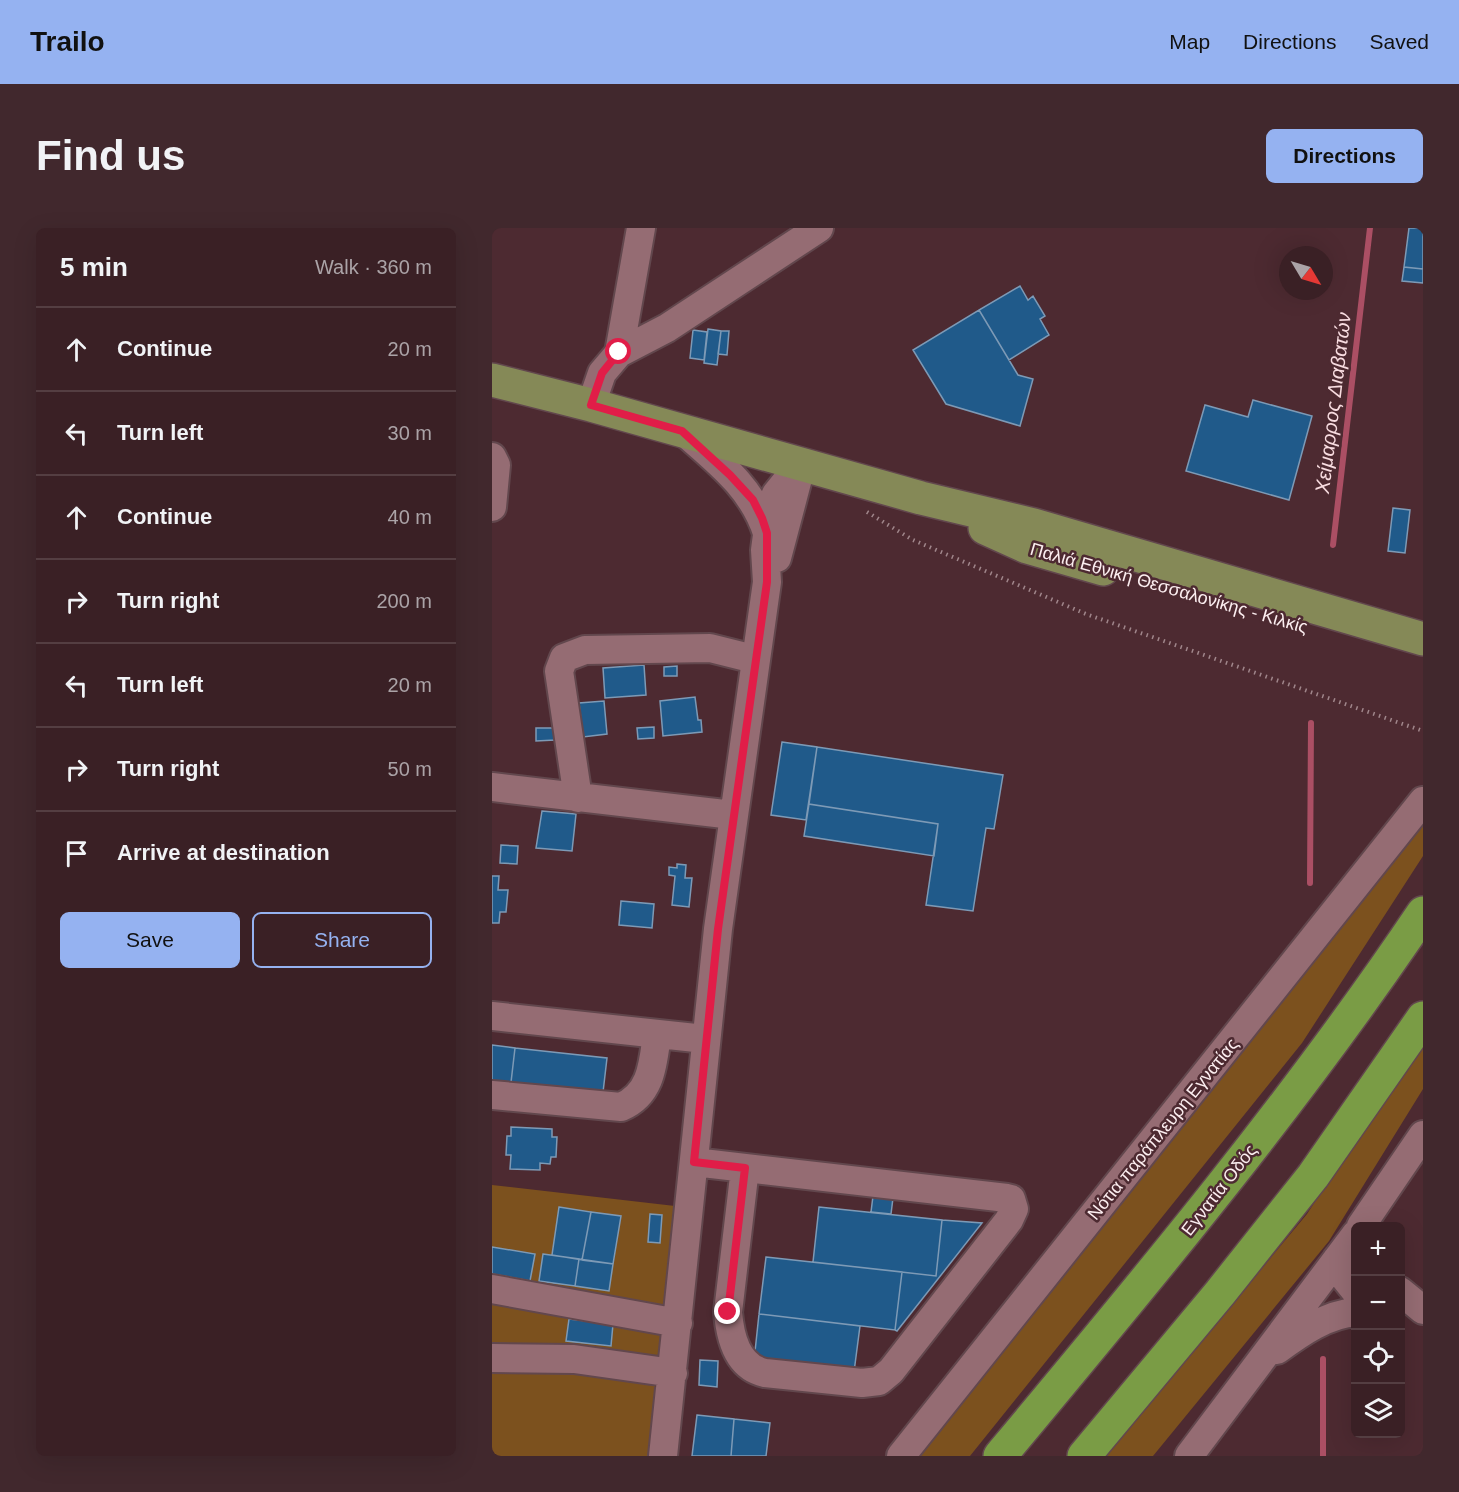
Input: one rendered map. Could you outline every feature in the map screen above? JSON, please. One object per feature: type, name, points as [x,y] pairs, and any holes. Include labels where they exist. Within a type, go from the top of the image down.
[{"type":"highway","name":"Εγνατία Οδός","points":[[1000,1456],[1167,1256],[1369,993],[1423,913]]},
{"type":"highway","points":[[1084,1456],[1220,1293],[1313,1176],[1423,1018]]},
{"type":"main road","name":"Παλιά Εθνική Θεσσαλονίκης - Κιλκίς","points":[[492,380],[591,405],[921,498],[1034,525],[1423,639]]},
{"type":"main road","name":"Παλιά Εθνική Θεσσαλονίκης - Κιλκίς","points":[[921,498],[1027,547],[1423,662]]},
{"type":"street","points":[[619,352],[641,228]]},
{"type":"street","points":[[591,405],[602,373],[619,352],[667,328],[819,228]]},
{"type":"street","points":[[682,431],[744,489],[759,511],[767,533]]},
{"type":"street","points":[[492,458],[496,465],[492,507]]},
{"type":"street","points":[[663,1456],[705,1039],[754,659],[767,582],[767,533],[773,500],[801,463]]},
{"type":"street","points":[[767,582],[782,546],[801,463]]},
{"type":"street","points":[[578,798],[559,671],[564,658],[585,650],[710,648],[754,659]]},
{"type":"street","points":[[492,787],[733,815]]},
{"type":"street","name":"Νότια παράπλευρη Εγνατίας","points":[[901,1456],[1423,801]]},
{"type":"street","points":[[492,1016],[705,1039]]},
{"type":"street","points":[[492,1095],[621,1107],[636,1098],[648,1082],[657,1034]]},
{"type":"street","points":[[1364,1222],[1423,1135]]},
{"type":"street","points":[[694,1162],[1007,1198],[1011,1199],[1014,1209],[1009,1220],[891,1371],[879,1380],[862,1383],[765,1373],[751,1368],[744,1361],[732,1341],[729,1327],[728,1312],[745,1168]]},
{"type":"street","points":[[1346,1261],[1344,1277],[1351,1286]]},
{"type":"street","points":[[1189,1456],[1257,1366],[1346,1261]]},
{"type":"street","points":[[492,1289],[678,1323]]},
{"type":"street","points":[[1405,1295],[1423,1310]]},
{"type":"street","points":[[1257,1366],[1304,1331],[1335,1316],[1351,1313]]},
{"type":"street","points":[[1405,1317],[1423,1318]]},
{"type":"street","points":[[492,1358],[574,1359],[673,1373]]},
{"type":"path","points":[[864,509],[913,540],[1086,614],[1423,731]]},
{"type":"shaded area","points":[[1423,821],[1423,856],[1302,1043],[970,1456],[916,1456],[1182,1128]]},
{"type":"shaded area","points":[[1423,1034],[1423,1089],[1329,1241],[1153,1456],[1106,1456],[1307,1214]]},
{"type":"shaded area","points":[[492,1185],[675,1206],[648,1456],[492,1456]]},
{"type":"building","points":[[1409,228],[1423,228],[1423,269],[1404,267]]},
{"type":"building","points":[[1404,267],[1423,269],[1423,283],[1402,281]]},
{"type":"building","points":[[1020,286],[1028,300],[1033,296],[1045,316],[1040,319],[1049,335],[1009,360],[979,310]]},
{"type":"building","points":[[979,310],[1018,375],[1033,379],[1020,426],[946,404],[913,350]]},
{"type":"building","points":[[708,329],[721,331],[717,365],[704,363]]},
{"type":"building","points":[[693,330],[707,332],[704,360],[690,358]]},
{"type":"building","points":[[721,331],[729,331],[727,355],[718,354]]},
{"type":"building","points":[[1253,400],[1312,416],[1289,500],[1186,471],[1205,405],[1248,417]]},
{"type":"building","points":[[1393,508],[1410,510],[1405,553],[1388,551]]},
{"type":"building","points":[[644,665],[646,695],[605,698],[603,668]]},
{"type":"building","points":[[677,666],[677,676],[664,676],[664,667]]},
{"type":"building","points":[[695,697],[702,732],[663,736],[660,701]]},
{"type":"building","points":[[604,701],[607,734],[583,737],[579,703]]},
{"type":"building","points":[[654,727],[654,738],[638,739],[637,728]]},
{"type":"building","points":[[536,728],[554,728],[555,740],[536,741]]},
{"type":"building","points":[[782,742],[817,747],[806,820],[771,815]]},
{"type":"building","points":[[817,747],[1003,775],[994,829],[986,828],[973,911],[926,905],[938,824],[809,804]]},
{"type":"building","points":[[809,804],[938,824],[934,856],[804,836]]},
{"type":"building","points":[[542,811],[576,814],[572,851],[536,848]]},
{"type":"building","points":[[501,845],[518,846],[517,864],[500,863]]},
{"type":"building","points":[[677,864],[686,865],[685,878],[692,878],[689,907],[672,905],[675,876],[669,875],[669,867],[677,868]]},
{"type":"building","points":[[492,876],[499,876],[498,890],[508,890],[506,912],[500,912],[499,923],[492,923]]},
{"type":"building","points":[[621,901],[654,904],[652,928],[619,925]]},
{"type":"building","points":[[492,1045],[515,1048],[510,1091],[492,1089]]},
{"type":"building","points":[[515,1048],[607,1058],[602,1101],[510,1091]]},
{"type":"building","points":[[511,1127],[552,1129],[552,1137],[557,1137],[556,1157],[551,1157],[550,1164],[540,1163],[540,1170],[510,1169],[511,1155],[506,1155],[507,1136],[511,1136]]},
{"type":"building","points":[[873,1196],[893,1198],[891,1214],[871,1212]]},
{"type":"building","points":[[559,1207],[591,1212],[582,1260],[552,1255]]},
{"type":"building","points":[[819,1207],[942,1220],[936,1276],[813,1262]]},
{"type":"building","points":[[591,1212],[621,1216],[613,1264],[582,1260]]},
{"type":"building","points":[[650,1214],[662,1215],[660,1243],[648,1242]]},
{"type":"building","points":[[942,1220],[982,1223],[897,1331],[895,1330],[902,1272],[936,1276]]},
{"type":"building","points":[[492,1247],[535,1254],[530,1281],[492,1274]]},
{"type":"building","points":[[543,1254],[579,1259],[575,1286],[539,1281]]},
{"type":"building","points":[[766,1257],[902,1272],[895,1330],[759,1314]]},
{"type":"building","points":[[579,1259],[613,1264],[609,1291],[575,1286]]},
{"type":"building","points":[[759,1314],[860,1326],[854,1372],[754,1361]]},
{"type":"building","points":[[569,1319],[613,1324],[611,1346],[566,1341]]},
{"type":"building","points":[[700,1360],[718,1361],[717,1387],[699,1385]]},
{"type":"building","points":[[697,1415],[734,1419],[731,1456],[692,1456]]},
{"type":"building","points":[[734,1419],[770,1423],[766,1456],[731,1456]]},
{"type":"waterway","name":"Χείμαρρος Διαβατών","points":[[1333,545],[1370,228]]},
{"type":"waterway","points":[[1310,883],[1311,723]]},
{"type":"waterway","points":[[1323,1359],[1323,1456]]},
{"type":"route","points":[[619,352],[602,373],[591,405],[682,431],[744,489],[759,511],[767,533],[765,550],[767,582],[754,659],[718,929],[694,1162],[745,1168],[728,1312]]}]
